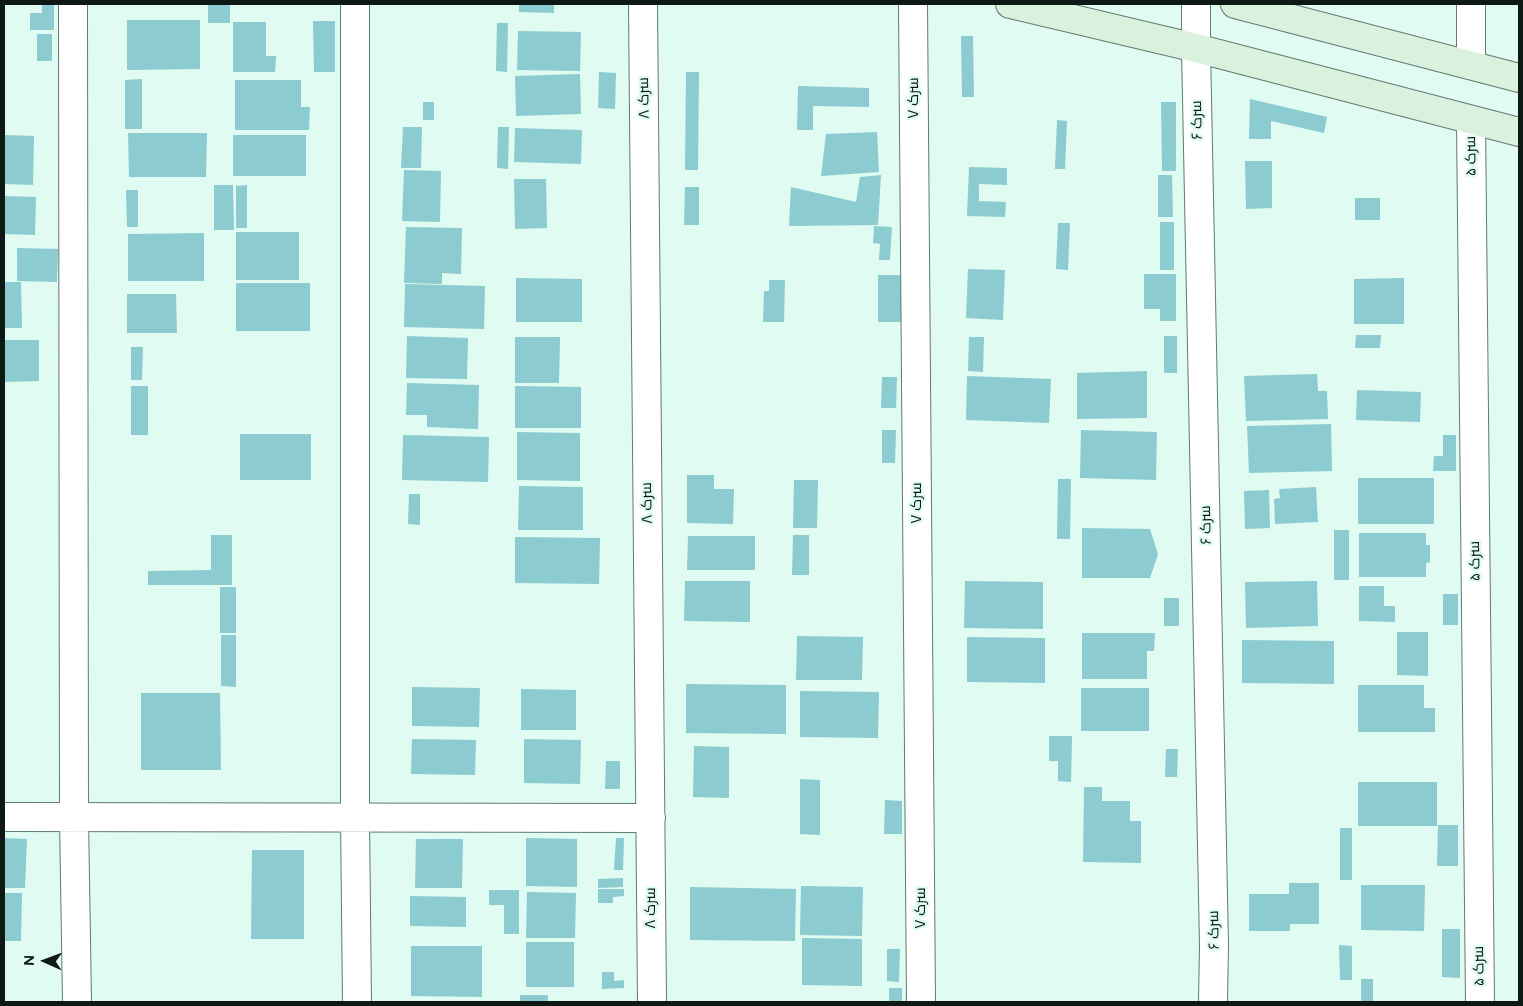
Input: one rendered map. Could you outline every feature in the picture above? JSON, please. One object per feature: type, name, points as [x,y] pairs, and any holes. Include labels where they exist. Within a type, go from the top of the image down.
[{"type":"street","points":[[73,4],[74,818],[77,1002]]},
{"type":"street","points":[[355,4],[355,818],[357,1002]]},
{"type":"street","name":"سرک ۸","points":[[643,4],[652,1002]]},
{"type":"street","name":"سرک ۷","points":[[913,4],[921,1002]]},
{"type":"street","points":[[1010,4],[1196,48],[1519,132]]},
{"type":"street","name":"سرک ۶","points":[[1196,4],[1214,945],[1213,1002]]},
{"type":"street","points":[[1235,4],[1519,78]]},
{"type":"street","points":[[1471,4],[1471,65]]},
{"type":"street","name":"سرک ۵","points":[[1471,120],[1480,1002]]},
{"type":"street","points":[[4,818],[650,818]]},
{"type":"building","points":[[42,4],[54,4],[54,30],[30,30],[30,13],[42,13]]},
{"type":"building","points":[[208,4],[230,4],[230,23],[208,23]]},
{"type":"building","points":[[519,4],[554,4],[554,13],[519,12]]},
{"type":"building","points":[[127,20],[200,20],[200,69],[127,70]]},
{"type":"building","points":[[313,21],[335,21],[335,72],[314,72]]},
{"type":"building","points":[[233,22],[266,22],[266,56],[276,56],[275,72],[233,72]]},
{"type":"building","points":[[497,23],[508,23],[507,72],[496,71]]},
{"type":"building","points":[[518,31],[581,32],[580,71],[517,70]]},
{"type":"building","points":[[37,34],[52,34],[52,61],[37,61]]},
{"type":"building","points":[[961,36],[973,36],[974,97],[962,97]]},
{"type":"building","points":[[599,72],[616,73],[615,109],[598,108]]},
{"type":"building","points":[[686,72],[699,72],[698,170],[685,170]]},
{"type":"building","points":[[580,74],[581,114],[516,116],[515,76]]},
{"type":"building","points":[[142,79],[142,129],[125,129],[125,80]]},
{"type":"building","points":[[235,80],[301,80],[301,107],[310,107],[309,130],[235,130]]},
{"type":"building","points":[[798,86],[869,88],[869,107],[813,106],[813,130],[797,130]]},
{"type":"building","points":[[1250,99],[1327,117],[1324,133],[1271,121],[1271,139],[1249,139]]},
{"type":"building","points":[[423,102],[434,102],[434,120],[423,120]]},
{"type":"building","points":[[1161,102],[1176,102],[1176,171],[1162,171]]},
{"type":"building","points":[[1057,120],[1067,121],[1065,169],[1055,169]]},
{"type":"building","points":[[403,127],[422,127],[421,168],[401,168]]},
{"type":"building","points":[[498,127],[509,127],[508,169],[497,168]]},
{"type":"building","points":[[515,128],[582,130],[581,164],[514,162]]},
{"type":"building","points":[[877,132],[879,172],[821,176],[826,134]]},
{"type":"building","points":[[128,133],[207,133],[206,177],[129,177]]},
{"type":"building","points":[[4,135],[34,136],[33,185],[4,184]]},
{"type":"building","points":[[233,135],[306,135],[306,176],[233,176]]},
{"type":"building","points":[[1245,161],[1272,161],[1272,208],[1246,209]]},
{"type":"building","points":[[969,167],[1007,168],[1007,185],[979,184],[979,201],[1006,202],[1005,217],[967,216]]},
{"type":"building","points":[[404,170],[441,171],[440,222],[402,221]]},
{"type":"building","points":[[881,175],[878,225],[789,226],[791,187],[856,202],[860,177]]},
{"type":"building","points":[[1158,175],[1172,175],[1173,217],[1158,217]]},
{"type":"building","points":[[514,179],[546,179],[547,228],[515,229]]},
{"type":"building","points":[[214,185],[233,185],[234,230],[214,230]]},
{"type":"building","points":[[247,185],[247,228],[236,228],[236,186]]},
{"type":"building","points":[[685,187],[699,187],[699,225],[684,225]]},
{"type":"building","points":[[126,190],[138,190],[138,227],[127,227]]},
{"type":"building","points":[[4,196],[36,197],[35,235],[4,234]]},
{"type":"building","points":[[1355,198],[1380,198],[1380,220],[1355,220]]},
{"type":"building","points":[[1160,222],[1174,222],[1174,270],[1160,270]]},
{"type":"building","points":[[1058,223],[1070,223],[1068,270],[1056,269]]},
{"type":"building","points":[[874,226],[892,227],[890,260],[879,260],[880,244],[873,243]]},
{"type":"building","points":[[406,227],[462,228],[461,274],[442,273],[442,284],[404,283]]},
{"type":"building","points":[[236,232],[299,232],[299,280],[236,280]]},
{"type":"building","points":[[204,233],[204,281],[128,281],[128,234]]},
{"type":"building","points":[[17,248],[58,249],[57,282],[17,281]]},
{"type":"building","points":[[968,269],[1005,270],[1003,320],[966,318]]},
{"type":"building","points":[[1144,274],[1176,274],[1176,321],[1160,321],[1160,309],[1144,309]]},
{"type":"building","points":[[878,275],[901,275],[901,322],[878,322]]},
{"type":"building","points":[[516,278],[582,279],[582,322],[516,322]]},
{"type":"building","points":[[1404,278],[1404,324],[1354,324],[1354,279]]},
{"type":"building","points":[[769,280],[785,280],[784,322],[763,322],[764,291],[769,291]]},
{"type":"building","points":[[4,282],[21,282],[22,328],[4,328]]},
{"type":"building","points":[[236,283],[310,283],[310,331],[236,331]]},
{"type":"building","points":[[405,284],[485,286],[484,329],[404,327]]},
{"type":"building","points":[[127,294],[176,294],[177,333],[127,333]]},
{"type":"building","points":[[1356,335],[1381,335],[1380,348],[1355,348]]},
{"type":"building","points":[[407,336],[468,338],[467,379],[406,378]]},
{"type":"building","points":[[1164,336],[1177,336],[1177,373],[1164,373]]},
{"type":"building","points":[[515,337],[560,337],[559,383],[515,383]]},
{"type":"building","points":[[969,337],[984,337],[983,372],[968,371]]},
{"type":"building","points":[[4,340],[39,340],[39,381],[4,382]]},
{"type":"building","points":[[131,347],[143,347],[142,380],[131,380]]},
{"type":"building","points":[[1147,371],[1147,418],[1077,419],[1077,373]]},
{"type":"building","points":[[1317,374],[1318,391],[1327,391],[1328,419],[1246,421],[1244,376]]},
{"type":"building","points":[[967,376],[1051,379],[1049,423],[966,420]]},
{"type":"building","points":[[882,377],[897,377],[896,408],[881,408]]},
{"type":"building","points":[[407,383],[479,385],[478,429],[427,427],[427,415],[406,415]]},
{"type":"building","points":[[131,386],[148,386],[148,435],[131,435]]},
{"type":"building","points":[[515,386],[581,387],[581,428],[515,428]]},
{"type":"building","points":[[1357,390],[1421,392],[1420,422],[1356,420]]},
{"type":"building","points":[[1331,424],[1332,471],[1249,473],[1247,426]]},
{"type":"building","points":[[882,430],[896,430],[895,463],[882,463]]},
{"type":"building","points":[[1081,430],[1157,432],[1156,480],[1080,478]]},
{"type":"building","points":[[517,432],[580,433],[580,481],[517,480]]},
{"type":"building","points":[[240,434],[311,434],[311,480],[240,480]]},
{"type":"building","points":[[403,435],[489,437],[488,482],[402,480]]},
{"type":"building","points":[[1443,435],[1456,435],[1456,471],[1433,471],[1434,456],[1443,456]]},
{"type":"building","points":[[687,475],[714,475],[714,489],[734,489],[733,524],[687,523]]},
{"type":"building","points":[[1358,478],[1434,478],[1434,524],[1358,524]]},
{"type":"building","points":[[1058,479],[1071,479],[1070,539],[1057,539]]},
{"type":"building","points":[[794,480],[818,480],[817,528],[793,528]]},
{"type":"building","points":[[519,486],[583,487],[583,530],[518,530]]},
{"type":"building","points":[[1316,487],[1318,522],[1275,524],[1274,499],[1280,498],[1279,489]]},
{"type":"building","points":[[1269,490],[1270,528],[1245,529],[1244,491]]},
{"type":"building","points":[[409,494],[420,494],[420,525],[408,524]]},
{"type":"building","points":[[1082,528],[1150,529],[1158,554],[1150,578],[1082,578]]},
{"type":"building","points":[[1334,530],[1349,530],[1349,580],[1334,580]]},
{"type":"building","points":[[1359,533],[1426,533],[1426,545],[1430,545],[1430,562],[1426,563],[1426,577],[1359,577]]},
{"type":"building","points":[[211,535],[232,535],[232,585],[148,585],[148,571],[211,570]]},
{"type":"building","points":[[793,535],[809,535],[809,575],[792,575]]},
{"type":"building","points":[[688,536],[755,536],[755,570],[687,570]]},
{"type":"building","points":[[515,537],[600,538],[599,584],[515,583]]},
{"type":"building","points":[[685,581],[750,581],[750,622],[684,621]]},
{"type":"building","points":[[965,581],[1043,582],[1043,629],[964,628]]},
{"type":"building","points":[[1317,581],[1318,626],[1246,628],[1245,582]]},
{"type":"building","points":[[1359,586],[1384,586],[1384,606],[1395,606],[1395,622],[1359,621]]},
{"type":"building","points":[[220,587],[236,587],[236,633],[220,633]]},
{"type":"building","points":[[1443,594],[1458,594],[1458,625],[1443,625]]},
{"type":"building","points":[[1164,598],[1179,598],[1179,626],[1164,626]]},
{"type":"building","points":[[1397,632],[1428,632],[1428,676],[1397,675]]},
{"type":"building","points":[[1082,633],[1155,633],[1154,651],[1147,651],[1147,679],[1082,679]]},
{"type":"building","points":[[221,635],[236,635],[236,687],[221,686]]},
{"type":"building","points":[[797,636],[863,637],[862,680],[796,680]]},
{"type":"building","points":[[967,637],[1045,638],[1045,683],[967,682]]},
{"type":"building","points":[[1242,640],[1334,641],[1334,684],[1242,683]]},
{"type":"building","points":[[686,684],[786,685],[786,734],[686,733]]},
{"type":"building","points":[[1358,685],[1424,685],[1424,708],[1435,708],[1435,732],[1358,732]]},
{"type":"building","points":[[412,687],[480,688],[479,727],[412,726]]},
{"type":"building","points":[[1081,688],[1149,688],[1149,731],[1081,731]]},
{"type":"building","points":[[521,689],[576,690],[576,730],[521,730]]},
{"type":"building","points":[[800,691],[879,692],[878,738],[800,737]]},
{"type":"building","points":[[141,693],[220,693],[221,770],[141,770]]},
{"type":"building","points":[[1049,736],[1072,736],[1071,782],[1058,781],[1058,761],[1049,761]]},
{"type":"building","points":[[412,739],[476,740],[475,775],[411,774]]},
{"type":"building","points":[[524,739],[581,740],[580,784],[524,783]]},
{"type":"building","points":[[694,746],[729,747],[729,798],[693,797]]},
{"type":"building","points":[[1166,749],[1178,749],[1177,777],[1165,777]]},
{"type":"building","points":[[606,761],[620,761],[620,789],[605,789]]},
{"type":"building","points":[[800,779],[820,780],[820,835],[800,834]]},
{"type":"building","points":[[1358,782],[1437,782],[1437,826],[1358,826]]},
{"type":"building","points":[[1084,787],[1102,787],[1102,801],[1130,801],[1130,821],[1141,821],[1141,863],[1083,862]]},
{"type":"building","points":[[885,800],[902,801],[902,834],[884,834]]},
{"type":"building","points":[[1438,825],[1458,825],[1458,866],[1437,866]]},
{"type":"building","points":[[1340,828],[1352,828],[1352,880],[1340,880]]},
{"type":"building","points":[[4,838],[27,839],[25,888],[4,888]]},
{"type":"building","points":[[526,838],[577,839],[577,887],[526,886]]},
{"type":"building","points":[[616,838],[624,838],[623,870],[614,870]]},
{"type":"building","points":[[416,839],[463,839],[462,888],[415,888]]},
{"type":"building","points":[[252,850],[304,850],[304,939],[251,939]]},
{"type":"building","points":[[623,878],[623,887],[598,888],[598,879]]},
{"type":"building","points":[[1289,883],[1319,883],[1319,924],[1290,924],[1290,931],[1249,931],[1249,894],[1289,894]]},
{"type":"building","points":[[1361,885],[1425,885],[1424,931],[1361,930]]},
{"type":"building","points":[[801,886],[863,887],[862,936],[800,935]]},
{"type":"building","points":[[690,887],[796,889],[795,941],[690,940]]},
{"type":"building","points":[[598,889],[624,889],[624,896],[613,897],[613,903],[598,903]]},
{"type":"building","points":[[489,890],[519,890],[519,934],[504,934],[504,905],[489,905]]},
{"type":"building","points":[[527,892],[576,893],[575,938],[526,938]]},
{"type":"building","points":[[4,893],[22,893],[21,941],[4,941]]},
{"type":"building","points":[[410,896],[466,897],[466,927],[410,926]]},
{"type":"building","points":[[1442,929],[1460,929],[1460,978],[1442,977]]},
{"type":"building","points":[[802,938],[862,939],[862,986],[802,985]]},
{"type":"building","points":[[526,942],[574,942],[574,987],[526,987]]},
{"type":"building","points":[[1339,945],[1352,946],[1352,980],[1340,980]]},
{"type":"building","points":[[411,946],[482,946],[482,997],[411,996]]},
{"type":"building","points":[[887,949],[900,949],[899,982],[887,981]]},
{"type":"building","points":[[602,972],[614,972],[614,981],[624,980],[624,988],[602,989]]},
{"type":"building","points":[[1361,979],[1373,979],[1373,1002],[1361,1002]]},
{"type":"building","points":[[889,988],[902,988],[902,1002],[889,1002]]},
{"type":"building","points":[[520,995],[548,995],[548,1002],[520,1002]]}]
